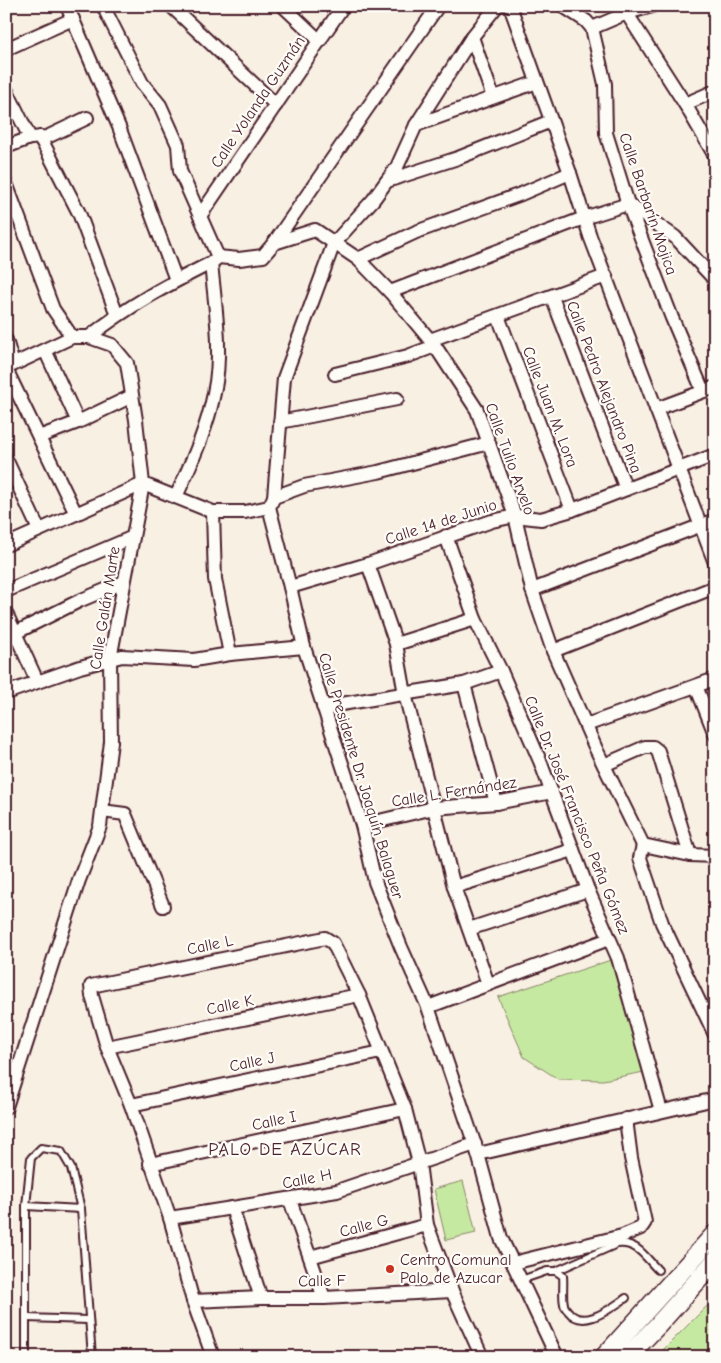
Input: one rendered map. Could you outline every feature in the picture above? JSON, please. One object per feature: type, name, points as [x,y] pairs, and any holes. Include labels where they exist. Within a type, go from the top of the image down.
[{"type":"main road","points":[[604,1357],[715,1234]]},
{"type":"main road","points":[[627,1357],[658,1326],[715,1261]]},
{"type":"street","points":[[67,6],[119,127],[176,280]]},
{"type":"street","points":[[103,6],[142,83],[160,105],[178,145],[180,171],[200,216],[215,260],[218,348],[215,392],[203,435],[176,497]]},
{"type":"street","points":[[171,6],[276,105]]},
{"type":"street","points":[[283,6],[320,40]]},
{"type":"street","name":"Calle Yolanda Guzmán","points":[[200,216],[343,6]]},
{"type":"street","points":[[274,243],[438,6]]},
{"type":"street","name":"Calle Presidente Dr. Joaquín Balaguer","points":[[497,6],[472,37],[416,124],[397,167],[373,200],[334,243],[284,378],[271,502],[304,647],[362,825],[375,882],[428,1007],[477,1149],[501,1238],[557,1357]]},
{"type":"street","points":[[510,6],[550,122],[570,173],[584,218],[715,563]]},
{"type":"street","points":[[563,6],[586,21],[592,28],[625,10],[652,6]]},
{"type":"street","points":[[625,10],[685,104],[715,156]]},
{"type":"street","points":[[6,49],[73,19]]},
{"type":"street","name":"Calle Barbarín Mojica","points":[[592,28],[605,84],[606,133],[628,204],[672,318],[709,389]]},
{"type":"street","points":[[472,37],[493,97]]},
{"type":"street","points":[[416,124],[537,82]]},
{"type":"street","points":[[6,89],[79,213],[117,315]]},
{"type":"street","points":[[685,104],[715,91]]},
{"type":"street","points":[[6,147],[35,138],[47,137],[87,118]]},
{"type":"street","points":[[387,181],[458,158],[550,122]]},
{"type":"street","points":[[358,259],[416,232],[521,194],[570,173]]},
{"type":"street","points":[[6,183],[53,308],[72,337],[9,367]]},
{"type":"street","points":[[390,292],[584,218],[628,204],[674,237],[715,280]]},
{"type":"street","name":"Calle Tulio Arvelo","points":[[89,337],[117,315],[176,280],[215,260],[263,256],[274,243],[315,230],[358,259],[390,292],[432,343],[477,410],[515,516],[532,590],[553,651],[604,765],[643,845]]},
{"type":"street","points":[[334,374],[408,356],[432,343],[498,316],[606,276]]},
{"type":"street","name":"Calle Pedro Alejandro Pina","points":[[552,296],[626,489]]},
{"type":"street","name":"Calle Juan M. Lora","points":[[498,316],[572,510]]},
{"type":"street","name":"Calle Galán Marte","points":[[6,1107],[79,880],[100,826],[111,742],[110,659],[143,484],[127,362],[112,345],[89,337],[72,337]]},
{"type":"street","points":[[6,340],[9,367],[39,437],[76,514]]},
{"type":"street","points":[[45,350],[78,422]]},
{"type":"street","points":[[656,408],[709,389]]},
{"type":"street","points":[[39,437],[78,422],[132,396]]},
{"type":"street","points":[[280,422],[397,400]]},
{"type":"street","points":[[6,545],[143,484],[212,512],[245,512],[304,486],[378,472],[490,443]]},
{"type":"street","name":"Calle 14 de Junio","points":[[290,587],[368,564],[492,521],[515,516],[541,519],[572,510],[715,455]]},
{"type":"street","points":[[6,459],[39,530]]},
{"type":"street","points":[[212,512],[215,579],[230,654]]},
{"type":"street","points":[[532,590],[715,520]]},
{"type":"street","name":"Calle Dr. José Francisco Peña Gómez","points":[[446,536],[475,619],[501,671],[552,792],[588,890],[618,958],[661,1111]]},
{"type":"street","points":[[6,590],[133,537]]},
{"type":"street","points":[[368,564],[396,644],[405,694],[454,887],[488,984]]},
{"type":"street","points":[[16,633],[79,601],[124,582]]},
{"type":"street","points":[[553,651],[715,587]]},
{"type":"street","points":[[6,612],[38,681]]},
{"type":"street","points":[[396,644],[475,619]]},
{"type":"street","points":[[6,693],[38,681],[122,656],[194,660],[230,654],[304,647]]},
{"type":"street","points":[[323,707],[464,684],[501,671]]},
{"type":"street","points":[[586,725],[715,679]]},
{"type":"street","points":[[464,684],[496,803]]},
{"type":"street","points":[[696,686],[715,734]]},
{"type":"street","points":[[604,765],[645,747],[653,747],[658,751],[690,855]]},
{"type":"street","name":"Calle L. Fernández","points":[[362,825],[434,808],[496,803],[552,792]]},
{"type":"street","points":[[102,811],[125,814],[163,906]]},
{"type":"street","points":[[715,856],[690,855],[643,845],[640,858],[662,923],[715,1035]]},
{"type":"street","points":[[454,887],[572,850]]},
{"type":"street","points":[[468,929],[588,890]]},
{"type":"street","name":"Calle L","points":[[107,1047],[92,996],[91,986],[325,938],[333,943],[359,995]]},
{"type":"street","points":[[428,1007],[609,939]]},
{"type":"street","points":[[359,995],[405,1109],[419,1163],[427,1226],[452,1291],[482,1357]]},
{"type":"street","name":"Calle K","points":[[107,1047],[359,995]]},
{"type":"street","points":[[107,1047],[131,1105],[170,1218],[193,1302],[213,1357]]},
{"type":"street","name":"Calle J","points":[[131,1105],[381,1052]]},
{"type":"street","name":"Calle H","points":[[170,1218],[337,1191],[419,1163],[715,1099]]},
{"type":"street","name":"Calle I","points":[[150,1164],[405,1109]]},
{"type":"street","points":[[513,1263],[622,1236],[641,1228],[645,1222],[631,1158],[626,1119]]},
{"type":"street","points":[[290,1200],[324,1298]]},
{"type":"street","points":[[232,1208],[261,1298]]},
{"type":"street","name":"Calle G","points":[[310,1257],[427,1226]]},
{"type":"street","name":"Calle F","points":[[193,1302],[261,1298],[324,1298],[452,1291]]},
{"type":"lane","points":[[26,1357],[26,1206],[31,1158],[41,1148],[61,1151],[71,1168],[81,1209],[92,1357]]},
{"type":"lane","points":[[26,1206],[81,1209]]},
{"type":"lane","points":[[521,1280],[547,1271],[556,1271],[617,1244],[627,1242],[636,1247],[658,1270]]},
{"type":"lane","points":[[556,1271],[563,1276],[564,1305],[572,1316],[578,1319],[601,1314],[626,1298]]},
{"type":"lane","points":[[27,1318],[88,1320]]},
{"type":"green space","points":[[620,957],[644,1072],[603,1080],[558,1079],[524,1057],[498,997]]},
{"type":"green space","points":[[463,1181],[476,1233],[446,1240],[434,1189]]},
{"type":"green space","points":[[715,1298],[715,1357],[656,1357]]},
{"type":"place","name":"Centro Comunal Palo de Azucar","points":[[390,1269]]},
{"type":"district","name":"PALO DE AZÚCAR","points":[[285,1149]]}]
